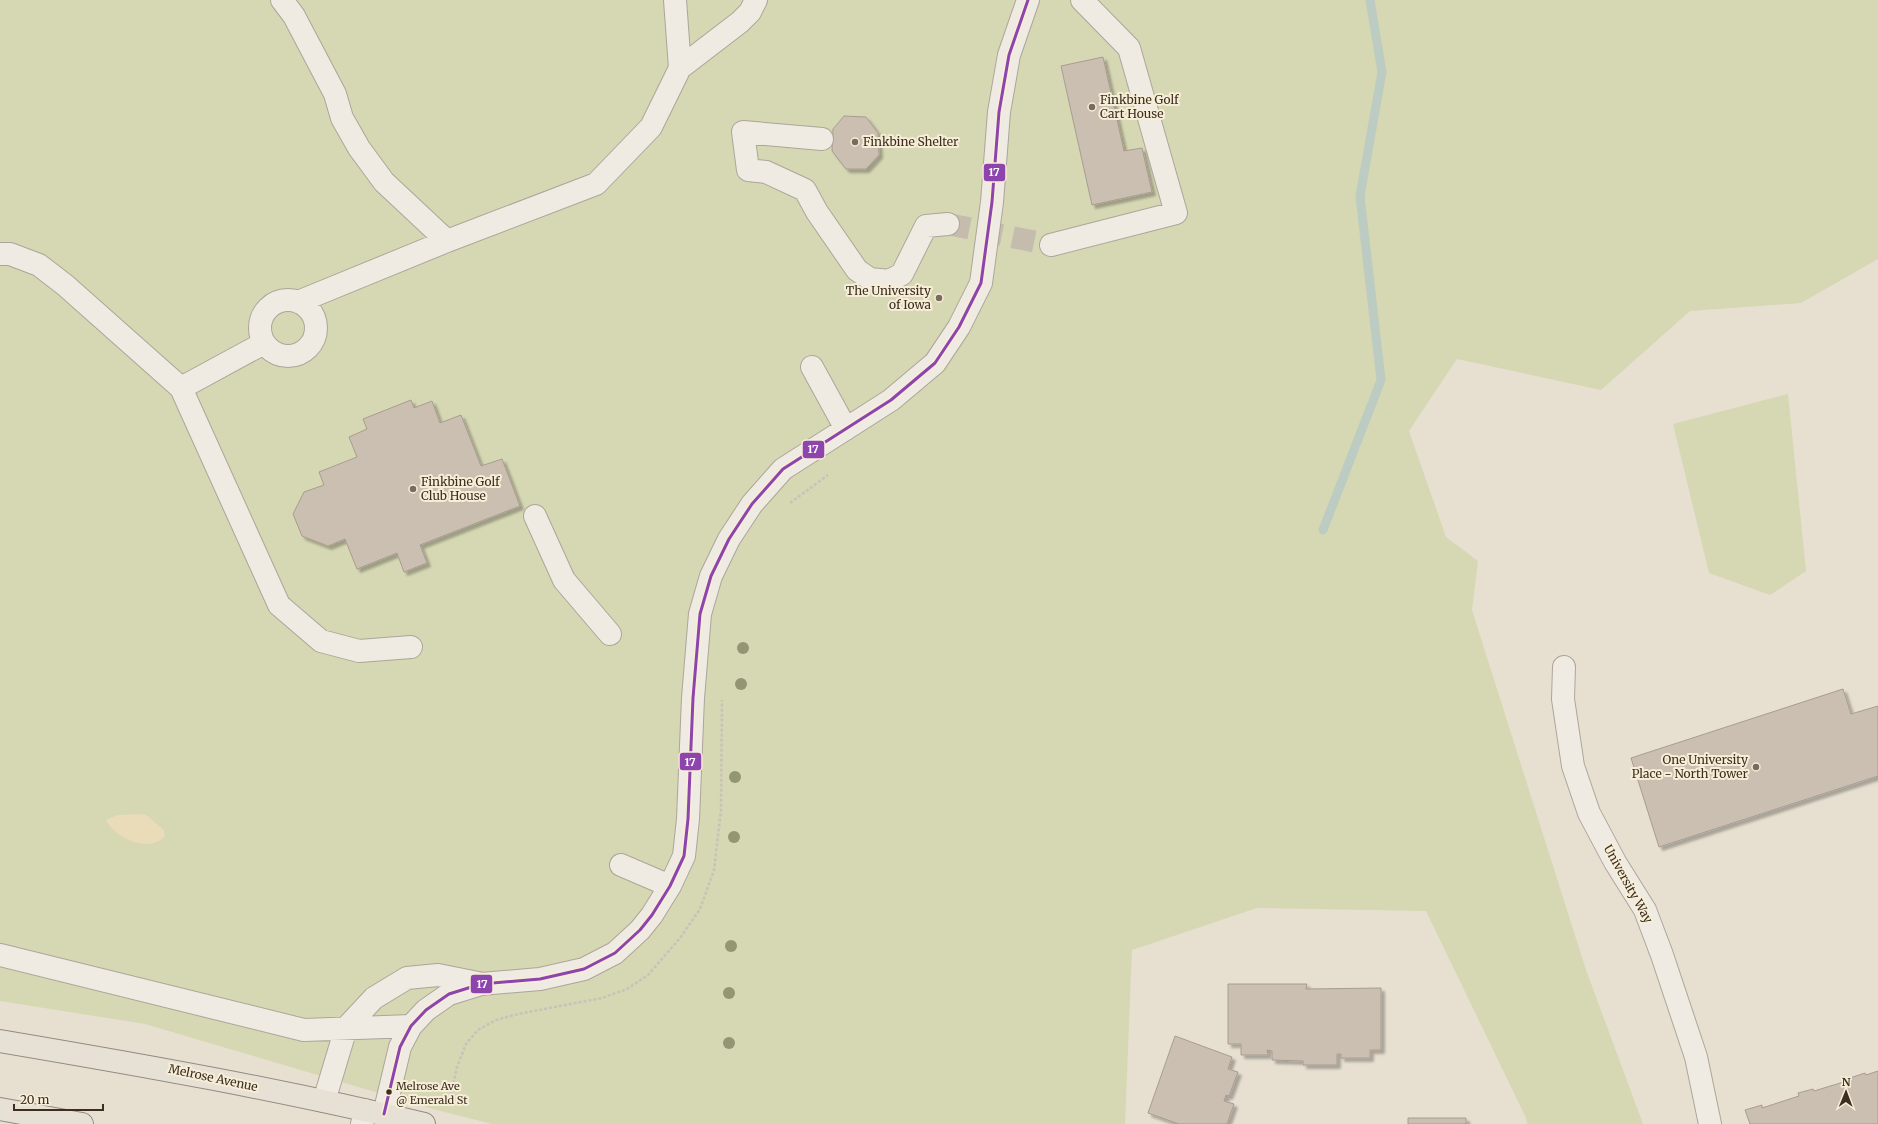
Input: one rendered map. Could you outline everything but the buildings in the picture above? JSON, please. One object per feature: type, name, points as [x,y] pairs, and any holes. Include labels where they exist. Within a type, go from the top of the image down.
[{"type":"main road","name":"Melrose Avenue","points":[[0,1041],[156,1067],[324,1101],[370,1116],[424,1124]]},
{"type":"main road","points":[[0,1109],[82,1124]]},
{"type":"street","points":[[282,0],[294,16],[335,94],[342,118],[359,148],[384,182],[447,241]]},
{"type":"street","points":[[675,0],[680,68]]},
{"type":"street","points":[[298,302],[306,307],[312,314],[316,323],[316,333],[306,350],[289,356],[279,354],[271,350],[264,343],[260,326],[267,311],[281,301],[298,302],[447,241],[596,184],[651,127],[680,68],[740,22],[750,12],[756,0]]},
{"type":"street","points":[[370,1116],[400,1047],[411,1026],[426,1010],[449,994],[481,984],[540,979],[584,969],[615,953],[640,930],[652,915],[670,886],[684,856],[688,819],[693,698],[700,614],[711,576],[729,539],[757,498],[783,470],[891,400],[935,363],[959,327],[981,283],[992,202],[999,112],[1010,55],[1028,0]]},
{"type":"street","points":[[1051,245],[1176,213],[1129,48],[1082,0]]},
{"type":"street","points":[[822,139],[743,132],[748,170],[766,172],[805,190],[817,212],[856,270],[870,279],[889,281],[902,274],[926,226],[948,224]]},
{"type":"street","points":[[0,254],[10,254],[39,265],[65,285],[181,388],[279,605],[320,642],[359,651],[411,647]]},
{"type":"street","points":[[181,388],[264,343]]},
{"type":"street","points":[[812,367],[846,429]]},
{"type":"street","points":[[535,516],[564,580],[610,634]]},
{"type":"street","name":"University Way","points":[[1564,667],[1564,699],[1574,766],[1589,814],[1615,862],[1645,910],[1696,1058],[1710,1124]]},
{"type":"street","points":[[621,864],[670,886]]},
{"type":"street","points":[[0,955],[304,1030],[411,1026]]},
{"type":"street","points":[[324,1101],[346,1028],[374,998],[407,978],[438,975],[481,984]]},
{"type":"path","points":[[786,507],[829,474]]},
{"type":"path","points":[[450,1098],[457,1067],[466,1044],[478,1030],[496,1020],[518,1014],[602,998],[627,989],[648,975],[680,938],[700,909],[714,870],[721,810],[722,695]]},
{"type":"green space","name":"The University of Iowa","points":[[0,0],[1878,0],[1878,259],[1801,303],[1690,311],[1601,390],[1457,359],[1409,431],[1446,537],[1478,561],[1472,610],[1586,970],[1643,1124],[1527,1124],[1526,1118],[1426,911],[1257,908],[1132,950],[1125,1124],[492,1124],[433,1109],[145,1024],[0,1001]]},
{"type":"green space","points":[[1788,394],[1806,571],[1770,595],[1709,573],[1673,424]]},
{"type":"sand","points":[[145,814],[164,830],[165,836],[150,844],[133,842],[124,838],[110,827],[106,820],[117,815]]},
{"type":"waterway","points":[[1323,530],[1381,380],[1360,196],[1382,72],[1370,0]]},
{"type":"tunnel","points":[[948,224],[1051,245]]},
{"type":"transit line","name":"17","points":[[384,1114],[400,1047],[411,1026],[426,1010],[449,994],[481,984],[540,979],[584,969],[615,953],[640,930],[652,915],[670,886],[684,856],[688,819],[693,698],[700,614],[711,576],[729,539],[752,504],[783,469],[891,400],[935,363],[959,327],[981,283],[992,202],[999,112],[1009,55],[1028,0]]},
{"type":"place","name":"Finkbine Golf Cart House","points":[[1092,107]]},
{"type":"place","name":"Finkbine Shelter","points":[[855,142]]},
{"type":"place","name":"The University of Iowa","points":[[939,298]]},
{"type":"place","name":"Finkbine Golf Club House","points":[[413,489]]},
{"type":"place","name":"One University Place - North Tower","points":[[1756,767]]},
{"type":"place","name":"Melrose Ave @ Emerald St","points":[[389,1092]]}]
